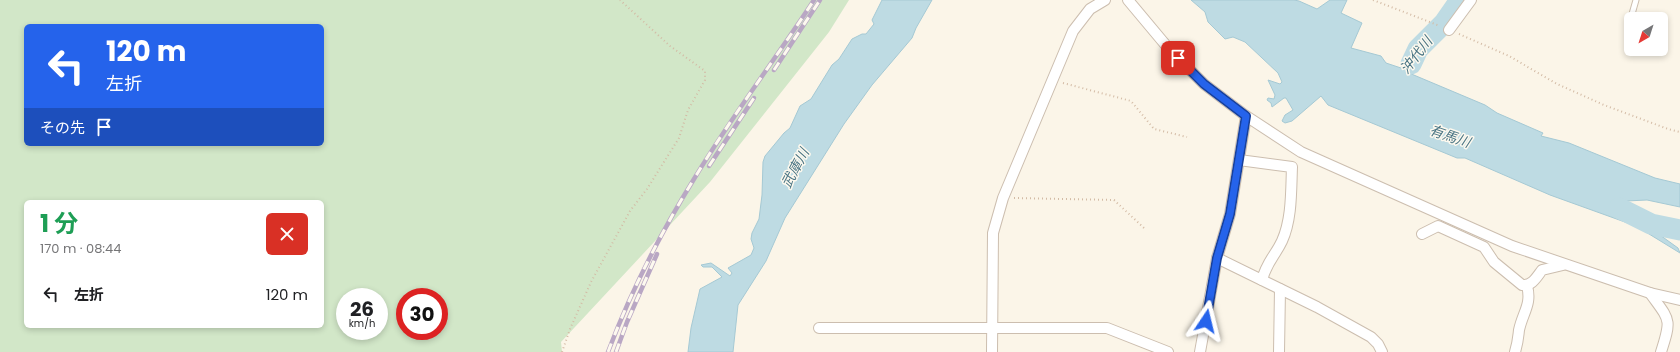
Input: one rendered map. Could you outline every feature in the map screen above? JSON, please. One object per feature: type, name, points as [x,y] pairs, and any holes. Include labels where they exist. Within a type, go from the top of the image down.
[{"type":"street","points":[[992,352],[993,233],[1003,198],[1074,31],[1090,9],[1105,0]]},
{"type":"street","points":[[1128,0],[1169,49],[1204,84],[1246,116],[1301,152],[1505,243],[1565,265],[1650,293],[1680,300]]},
{"type":"street","points":[[1447,29],[1472,0]]},
{"type":"street","points":[[1200,352],[1217,258],[1230,214],[1246,116]]},
{"type":"street","points":[[1239,160],[1292,167],[1290,206],[1284,234],[1281,242],[1265,268],[1262,280]]},
{"type":"street","points":[[1422,234],[1438,226],[1484,247],[1494,262],[1522,285],[1527,286],[1532,284],[1542,270],[1565,265]]},
{"type":"street","points":[[1217,258],[1280,288],[1371,337],[1378,344],[1382,352]]},
{"type":"street","points":[[1515,352],[1519,341],[1519,331],[1530,297],[1527,286]]},
{"type":"street","points":[[1279,352],[1280,288]]},
{"type":"street","points":[[1650,293],[1667,317],[1669,329],[1661,352]]},
{"type":"street","points":[[819,328],[1107,328],[1168,352]]},
{"type":"lane","points":[[1633,12],[1636,0]]},
{"type":"path","points":[[562,352],[570,329],[591,282],[630,211],[647,189],[679,138],[688,110],[706,80],[705,72],[670,46],[620,0]]},
{"type":"path","points":[[1373,0],[1423,19],[1509,56],[1557,84],[1604,105],[1680,132]]},
{"type":"path","points":[[1053,80],[1131,101],[1154,130],[1187,137]]},
{"type":"path","points":[[1003,198],[1114,200],[1144,228]]},
{"type":"green space","points":[[0,0],[849,0],[829,32],[710,182],[561,342],[562,352],[0,352]]},
{"type":"water","name":"武庫川","points":[[882,0],[932,0],[912,38],[872,85],[844,124],[785,218],[766,261],[738,305],[733,352],[688,352],[691,328],[700,289],[722,277],[712,267],[703,267],[701,265],[711,263],[730,276],[732,273],[728,268],[751,255],[754,248],[751,239],[752,233],[759,219],[762,195],[763,162],[765,156],[790,128],[800,106],[811,99],[832,65],[839,59],[852,39],[862,34],[866,34],[874,24],[872,20]]},
{"type":"water","points":[[1191,0],[1294,0],[1317,9],[1330,0],[1347,0],[1341,13],[1362,23],[1351,48],[1381,56],[1386,63],[1404,69],[1413,59],[1416,47],[1424,40],[1427,42],[1413,61],[1409,73],[1485,105],[1497,113],[1543,133],[1541,136],[1569,143],[1655,178],[1680,184],[1680,207],[1647,200],[1626,201],[1653,230],[1678,248],[1680,253],[1636,226],[1550,195],[1465,158],[1457,158],[1328,105],[1321,96],[1292,121],[1285,123],[1282,121],[1285,115],[1293,110],[1286,98],[1272,107],[1271,103],[1267,100],[1268,98],[1274,99],[1275,95],[1268,80],[1280,84],[1282,82],[1278,73],[1245,42],[1233,37],[1225,39],[1208,22],[1205,12]]},
{"type":"waterway","name":"沖代川","points":[[1411,64],[1418,49],[1444,23],[1460,0]]},
{"type":"waterway","name":"有馬川","points":[[1619,208],[1651,224],[1680,230]]},
{"type":"railway","points":[[608,352],[636,285],[681,200],[723,133],[814,0]]},
{"type":"railway","points":[[774,70],[820,0]]},
{"type":"railway","points":[[709,166],[754,98]]},
{"type":"railway","points":[[616,352],[627,322],[657,254]]},
{"type":"route","points":[[1178,58],[1204,84],[1246,116],[1230,214],[1217,258],[1206,321]]}]
